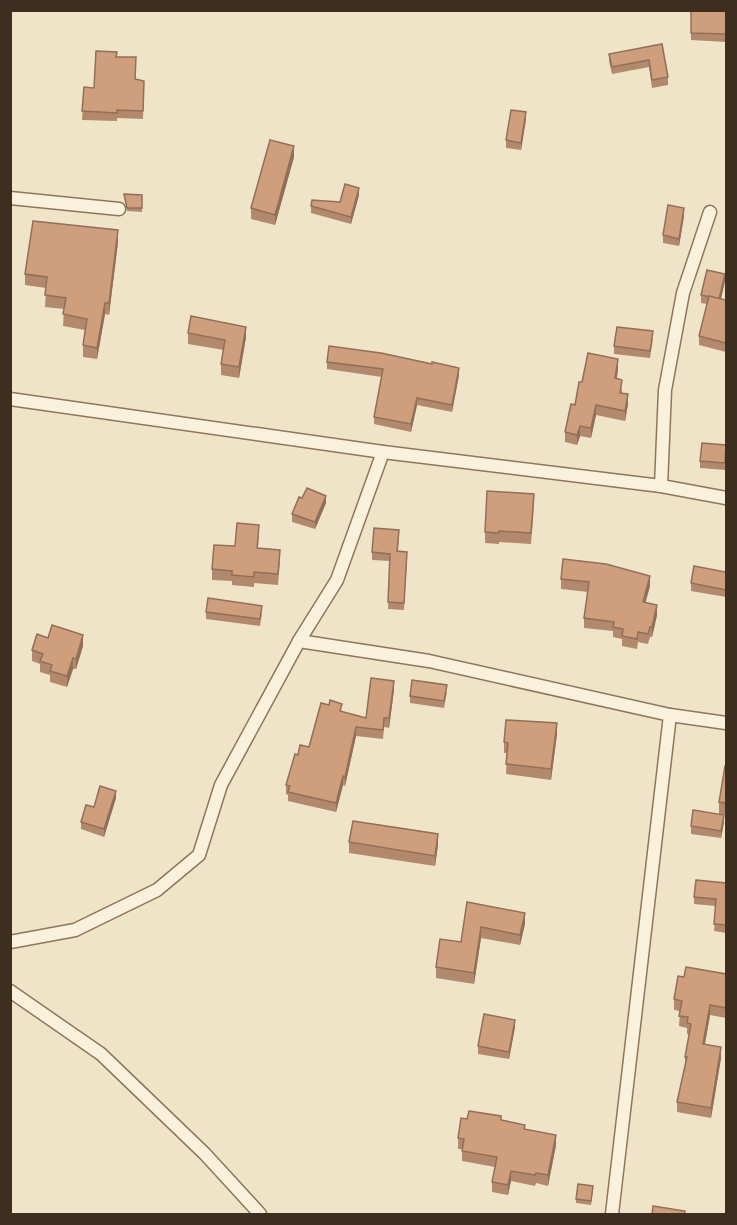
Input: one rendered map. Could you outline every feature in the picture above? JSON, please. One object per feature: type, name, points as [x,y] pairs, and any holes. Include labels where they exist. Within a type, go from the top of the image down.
[{"type":"street","points":[[10,198],[118,209]]},
{"type":"street","points":[[661,486],[665,390],[683,293],[710,212]]},
{"type":"street","points":[[10,399],[383,452],[661,486],[726,498]]},
{"type":"street","points":[[10,942],[75,930],[157,890],[199,855],[221,785],[299,641],[337,580],[383,452]]},
{"type":"street","points":[[299,641],[429,661],[670,715],[726,723]]},
{"type":"street","points":[[612,1215],[670,715]]},
{"type":"street","points":[[10,991],[101,1054],[205,1155],[260,1215]]},
{"type":"building","points":[[691,10],[726,11],[726,34],[691,33]]},
{"type":"building","points":[[662,44],[668,77],[652,80],[649,60],[612,67],[609,54]]},
{"type":"building","points":[[96,51],[117,52],[116,57],[136,57],[135,79],[144,81],[143,111],[117,110],[117,113],[82,111],[84,87],[94,88]]},
{"type":"building","points":[[511,110],[526,112],[521,143],[506,140]]},
{"type":"building","points":[[270,140],[294,146],[275,215],[251,208]]},
{"type":"building","points":[[345,184],[359,188],[351,217],[311,206],[312,200],[340,202]]},
{"type":"building","points":[[124,194],[142,195],[142,208],[127,208]]},
{"type":"building","points":[[668,205],[684,208],[679,239],[663,235]]},
{"type":"building","points":[[33,221],[118,230],[109,303],[105,303],[97,348],[83,345],[87,319],[63,314],[66,298],[45,295],[47,277],[25,274]]},
{"type":"building","points":[[707,270],[725,274],[719,299],[701,295]]},
{"type":"building","points":[[709,296],[726,300],[726,343],[699,336]]},
{"type":"building","points":[[191,316],[246,327],[239,367],[221,364],[225,340],[188,333]]},
{"type":"building","points":[[617,327],[653,331],[650,351],[614,346]]},
{"type":"building","points":[[329,346],[459,368],[452,405],[417,398],[411,424],[374,417],[383,369],[327,362]]},
{"type":"building","points":[[588,353],[618,359],[615,378],[622,380],[620,393],[628,394],[625,411],[596,405],[591,428],[580,426],[577,435],[565,432],[571,404],[575,405],[579,382],[582,382]]},
{"type":"building","points":[[702,443],[726,445],[725,463],[700,461]]},
{"type":"building","points":[[307,488],[326,496],[315,522],[292,514],[299,497],[302,498]]},
{"type":"building","points":[[487,491],[534,494],[531,533],[485,532]]},
{"type":"building","points":[[237,523],[259,525],[257,548],[280,550],[278,574],[254,572],[254,577],[232,575],[232,571],[212,569],[214,545],[235,546]]},
{"type":"building","points":[[374,528],[399,530],[397,551],[407,552],[404,603],[388,602],[390,554],[372,552]]},
{"type":"building","points":[[563,559],[606,564],[650,576],[643,602],[657,605],[648,634],[638,632],[637,639],[622,636],[623,629],[613,627],[614,622],[584,618],[589,582],[561,579]]},
{"type":"building","points":[[694,566],[726,572],[726,590],[691,583]]},
{"type":"building","points":[[208,598],[262,606],[260,619],[206,612]]},
{"type":"building","points":[[52,625],[83,635],[76,659],[73,658],[67,676],[50,671],[52,665],[40,661],[43,654],[32,650],[37,634],[48,638]]},
{"type":"building","points":[[371,678],[394,681],[389,718],[384,718],[383,730],[356,727],[345,777],[343,776],[336,803],[288,792],[290,786],[286,785],[295,754],[298,755],[300,745],[309,747],[321,703],[329,705],[330,700],[342,704],[340,711],[366,718]]},
{"type":"building","points":[[412,680],[447,685],[444,701],[410,696]]},
{"type":"building","points":[[506,720],[557,723],[551,769],[506,764],[508,743],[504,742]]},
{"type":"building","points":[[726,766],[726,803],[719,802]]},
{"type":"building","points":[[100,786],[116,791],[104,829],[81,822],[86,805],[94,807]]},
{"type":"building","points":[[693,810],[724,815],[721,831],[691,826]]},
{"type":"building","points":[[353,821],[438,834],[435,856],[349,842]]},
{"type":"building","points":[[696,880],[726,883],[726,925],[714,924],[716,899],[694,897]]},
{"type":"building","points":[[467,902],[525,913],[520,935],[481,927],[474,973],[436,967],[440,939],[461,942]]},
{"type":"building","points":[[686,967],[726,974],[726,1008],[710,1005],[703,1044],[721,1047],[711,1108],[677,1102],[687,1057],[685,1057],[691,1024],[687,1023],[688,1017],[679,1016],[682,1001],[674,999],[678,976],[684,977]]},
{"type":"building","points":[[484,1014],[515,1020],[509,1052],[478,1046]]},
{"type":"building","points":[[469,1111],[501,1116],[501,1120],[525,1125],[524,1129],[556,1135],[548,1175],[511,1171],[508,1185],[492,1182],[497,1157],[462,1151],[464,1139],[458,1138],[461,1118],[467,1119]]},
{"type":"building","points":[[578,1184],[593,1186],[591,1201],[576,1199]]},
{"type":"building","points":[[653,1206],[685,1211],[684,1215],[652,1215]]}]
